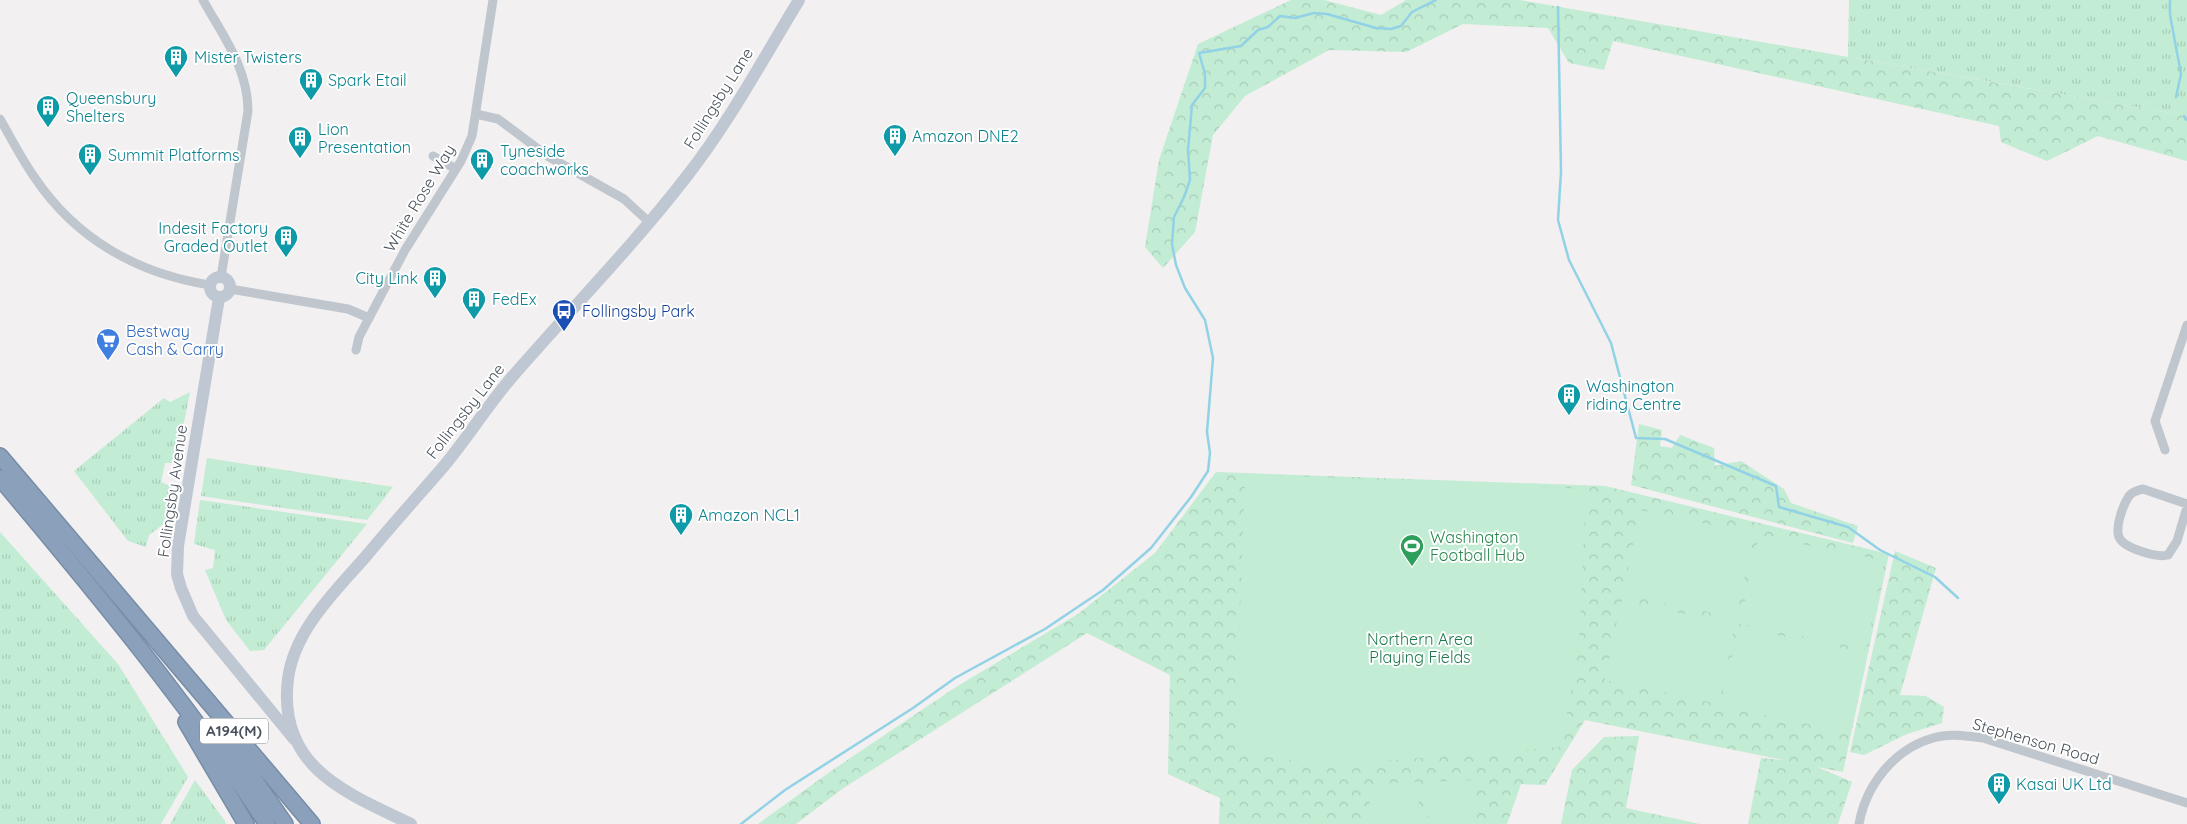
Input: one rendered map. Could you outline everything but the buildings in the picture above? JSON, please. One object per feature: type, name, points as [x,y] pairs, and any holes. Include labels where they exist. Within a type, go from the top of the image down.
[{"type":"highway","name":"A194(M)","points":[[0,456],[155,640],[300,807],[312,824]]},
{"type":"highway","name":"A194(M)","points":[[0,478],[140,648],[197,721],[267,824]]},
{"type":"highway","name":"A194(M)","points":[[155,640],[226,737],[285,824]]},
{"type":"highway","name":"A194(M)","points":[[140,648],[246,824]]},
{"type":"street","points":[[202,0],[236,58],[248,92],[248,111],[221,277]]},
{"type":"street","name":"White Rose Way","points":[[356,350],[359,337],[405,250],[456,169],[472,136],[493,0]]},
{"type":"street","name":"Follingsby Lane","points":[[411,824],[340,790],[317,770],[295,741],[288,708],[288,679],[297,647],[304,634],[337,590],[445,464],[510,380],[687,176],[717,134],[799,0]]},
{"type":"street","points":[[476,114],[498,119],[549,156],[624,199],[649,222]]},
{"type":"street","points":[[0,118],[44,191],[66,217],[85,234],[114,253],[152,272],[187,282],[210,285]]},
{"type":"street","points":[[433,156],[456,169]]},
{"type":"street","points":[[221,277],[228,281],[230,289],[226,295],[219,298],[212,294],[210,285],[213,279],[221,277]]},
{"type":"street","points":[[230,289],[348,308],[369,318]]},
{"type":"street","name":"Follingsby Avenue","points":[[219,298],[178,546],[178,574],[181,588],[193,616],[295,741]]},
{"type":"street","points":[[2165,450],[2155,422],[2187,325]]},
{"type":"street","points":[[2143,489],[2187,506],[2177,541],[2168,555],[2157,556],[2127,546],[2118,536],[2117,529],[2126,501],[2136,491],[2143,489]]},
{"type":"street","name":"Stephenson Road","points":[[1859,824],[1867,798],[1877,777],[1899,756],[1917,744],[1934,737],[1956,735],[1983,738],[2187,803]]},
{"type":"green space","points":[[1291,0],[1324,0],[1381,15],[1406,0],[1520,0],[2187,116],[2187,161],[2098,136],[2047,161],[2001,142],[1999,126],[1613,41],[1604,70],[1569,63],[1548,28],[1463,24],[1406,52],[1329,50],[1245,96],[1213,135],[1195,232],[1163,268],[1145,247],[1159,160],[1198,44]]},
{"type":"green space","points":[[1849,0],[2187,0],[2187,116],[1848,57]]},
{"type":"green space","points":[[190,392],[176,463],[165,463],[161,482],[170,486],[166,522],[149,535],[146,547],[128,541],[74,471],[164,398],[170,402]]},
{"type":"green space","points":[[1639,424],[1662,430],[1660,446],[1672,448],[1680,435],[1714,448],[1715,466],[1741,461],[1784,489],[1791,503],[1858,526],[1853,543],[1631,485]]},
{"type":"green space","points":[[207,458],[393,487],[367,520],[201,496]]},
{"type":"green space","name":"Northern Area Playing Fields","points":[[1216,472],[1605,486],[1889,554],[1843,772],[1817,767],[1852,782],[1838,824],[1748,824],[1761,758],[1784,760],[1585,720],[1545,785],[1521,784],[1507,824],[1219,824],[1220,798],[1168,774],[1170,675],[1087,633],[842,789],[796,824],[758,824],[834,769],[956,687],[1078,614],[1155,553]]},
{"type":"green space","name":"Washington Football Hub","points":[[1245,474],[1586,489],[1579,646],[1561,747],[1329,765],[1235,753]]},
{"type":"green space","points":[[200,500],[367,524],[264,650],[250,651],[226,620],[205,570],[213,568],[215,550],[194,544]]},
{"type":"green space","points":[[1640,510],[1754,534],[1736,618],[1623,594]]},
{"type":"green space","points":[[0,532],[118,664],[188,777],[161,824],[0,824]]},
{"type":"green space","points":[[1759,535],[1884,561],[1866,649],[1740,624]]},
{"type":"green space","points":[[1895,551],[1936,568],[1900,695],[1926,696],[1944,707],[1942,723],[1907,734],[1864,755],[1850,752]]},
{"type":"green space","points":[[1621,601],[1735,624],[1719,704],[1605,680]]},
{"type":"green space","points":[[1738,627],[1867,653],[1851,733],[1722,706]]},
{"type":"green space","points":[[1639,736],[1626,808],[1700,824],[1561,824],[1572,770],[1604,737]]},
{"type":"green space","points":[[195,780],[225,821],[226,824],[170,824]]},
{"type":"green space","points":[[1475,780],[1477,824],[1428,824],[1426,782]]},
{"type":"green space","points":[[1418,782],[1419,824],[1370,824],[1369,784]]},
{"type":"green space","points":[[1356,819],[1357,824],[1269,824],[1269,823]]},
{"type":"waterway","points":[[741,824],[785,790],[913,708],[955,678],[1045,629],[1103,590],[1151,548],[1191,497],[1208,471],[1210,453],[1207,432],[1213,358],[1205,320],[1185,288],[1176,265],[1172,244],[1174,217],[1190,180],[1188,150],[1192,105],[1205,88],[1205,74],[1199,53],[1241,46],[1258,30],[1268,27],[1280,16],[1295,18],[1314,13],[1327,14],[1376,28],[1391,29],[1401,26],[1412,12],[1436,0]]},
{"type":"waterway","points":[[2170,0],[2170,15],[2181,74],[2176,97]]},
{"type":"waterway","points":[[1558,7],[1561,172],[1558,220],[1569,260],[1611,343],[1636,438],[1665,439],[1776,486],[1779,507],[1848,527],[1880,550],[1935,577],[1958,598]]},
{"type":"waterway","points":[[2184,116],[2187,120]]},
{"type":"place","name":"Mister Twisters","points":[[176,78]]},
{"type":"place","name":"Spark Etail","points":[[311,101]]},
{"type":"place","name":"Queensbury Shelters","points":[[48,128]]},
{"type":"place","name":"Amazon DNE2","points":[[895,157]]},
{"type":"place","name":"Lion Presentation","points":[[300,159]]},
{"type":"place","name":"Summit Platforms","points":[[90,176]]},
{"type":"place","name":"Tyneside coachworks","points":[[482,181]]},
{"type":"place","name":"Indesit Factory Graded Outlet","points":[[286,258]]},
{"type":"place","name":"City Link","points":[[435,299]]},
{"type":"place","name":"FedEx","points":[[474,320]]},
{"type":"place","name":"Follingsby Park","points":[[564,332]]},
{"type":"place","name":"Bestway Cash & Carry","points":[[108,361]]},
{"type":"place","name":"Washington riding Centre","points":[[1569,416]]},
{"type":"place","name":"Amazon NCL1","points":[[681,536]]},
{"type":"place","name":"Washington Football Hub","points":[[1412,567]]},
{"type":"place","name":"Kasai UK Ltd","points":[[1999,805]]}]
